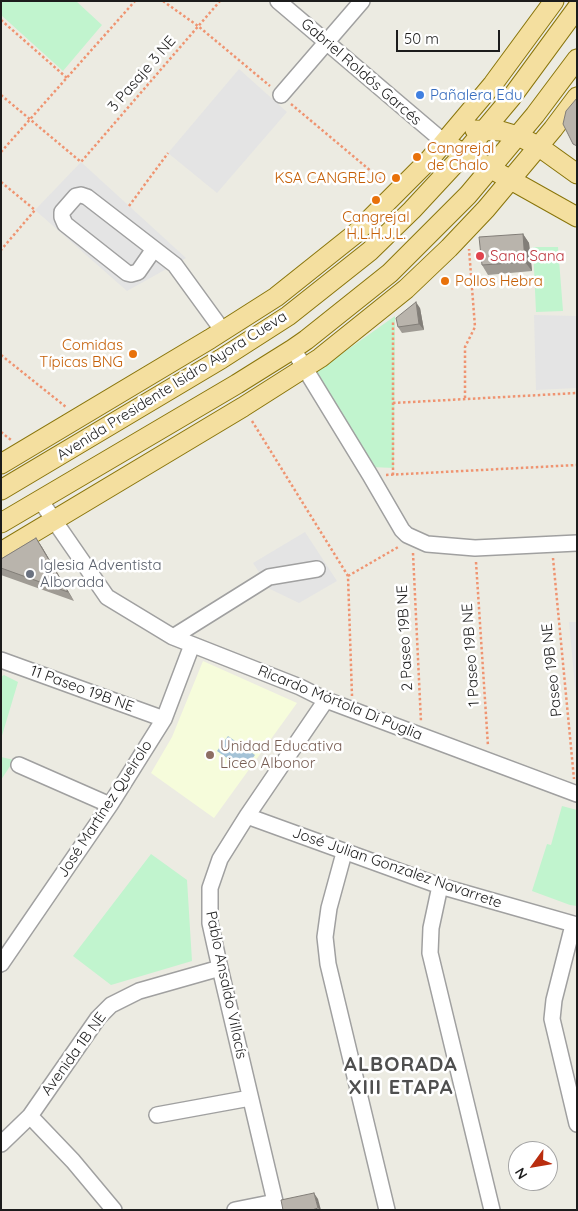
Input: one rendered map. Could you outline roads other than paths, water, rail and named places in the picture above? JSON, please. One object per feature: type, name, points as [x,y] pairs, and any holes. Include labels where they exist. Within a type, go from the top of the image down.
[{"type":"main road","name":"Avenida Presidente Isidro Ayora Cueva","points":[[7,461],[276,297],[355,234],[397,193],[444,142],[493,84],[554,1]]},
{"type":"main road","name":"Avenida Presidente Isidro Ayora Cueva","points":[[1,490],[221,359],[288,316],[370,251],[412,210],[464,154],[511,98],[577,8]]},
{"type":"main road","name":"Avenida Presidente Isidro Ayora Cueva","points":[[1,523],[293,349],[390,273],[433,232],[491,168],[535,116],[577,59]]},
{"type":"main road","points":[[1,552],[243,407],[320,358],[393,299],[449,248],[510,180],[577,97]]},
{"type":"main road","points":[[444,142],[456,135],[470,131],[484,129],[501,131],[518,136],[538,146],[577,174]]},
{"type":"main road","name":"Gabriel Roldós Garcés","points":[[444,142],[577,217]]},
{"type":"main road","points":[[330,253],[344,271]]},
{"type":"main road","points":[[1,518],[28,500],[32,490],[25,476],[7,461]]},
{"type":"street","name":"Gabriel Roldós Garcés","points":[[278,1],[444,142]]},
{"type":"street","points":[[281,95],[362,1]]},
{"type":"street","points":[[154,249],[138,272],[127,273],[65,224],[62,212],[76,196],[82,195],[87,197],[175,265],[223,331]]},
{"type":"street","points":[[293,349],[402,530],[412,538],[427,544],[475,548],[577,543]]},
{"type":"street","points":[[40,500],[53,521]]},
{"type":"street","name":"Ricardo Mórtola Di Puglia","points":[[53,521],[109,600],[173,636],[300,687],[326,700],[576,794]]},
{"type":"street","points":[[173,636],[265,579],[272,576],[317,569]]},
{"type":"street","name":"José Martínez Queirolo","points":[[1,964],[110,804],[164,719],[192,645]]},
{"type":"street","name":"11 Paseo 19B NE","points":[[2,662],[164,719]]},
{"type":"street","name":"Pablo Ansaldo Villacís","points":[[276,1206],[210,922],[210,888],[220,859],[326,700]]},
{"type":"street","points":[[19,765],[110,804]]},
{"type":"street","name":"José Julian Gonzalez Navarrete","points":[[247,816],[440,886],[575,925]]},
{"type":"street","points":[[344,852],[329,908],[325,937],[328,964],[387,1210]]},
{"type":"street","points":[[440,886],[430,928],[430,952],[492,1210]]},
{"type":"street","points":[[575,925],[554,1000],[552,1019],[577,1124]]},
{"type":"street","name":"Avenida 1B NE","points":[[1,1144],[30,1116],[98,1018],[111,1005],[139,990],[220,968]]},
{"type":"street","points":[[157,1116],[250,1098]]},
{"type":"street","points":[[30,1116],[73,1161],[114,1210]]},
{"type":"street","points":[[235,1210],[276,1206]]},
{"type":"water","points":[[228,736],[255,755],[244,770],[217,751]]},
{"type":"place","name":"Pañalera Edu","points":[[420,95]]},
{"type":"place","name":"Cangrejal de Chalo","points":[[417,157]]},
{"type":"place","name":"KSA CANGREJO","points":[[396,178]]},
{"type":"place","name":"Cangrejal H.L.H.J.L.","points":[[376,200]]},
{"type":"place","name":"Sana Sana","points":[[480,256]]},
{"type":"place","name":"Pollos Hebra","points":[[445,281]]},
{"type":"place","name":"Comidas Típicas BNG","points":[[133,354]]},
{"type":"place","name":"Iglesia Adventista Alborada","points":[[30,574]]},
{"type":"place","name":"Unidad Educativa Liceo Albonor","points":[[210,755]]},
{"type":"district","name":"ALBORADA XIII ETAPA","points":[[401,1076]]}]
